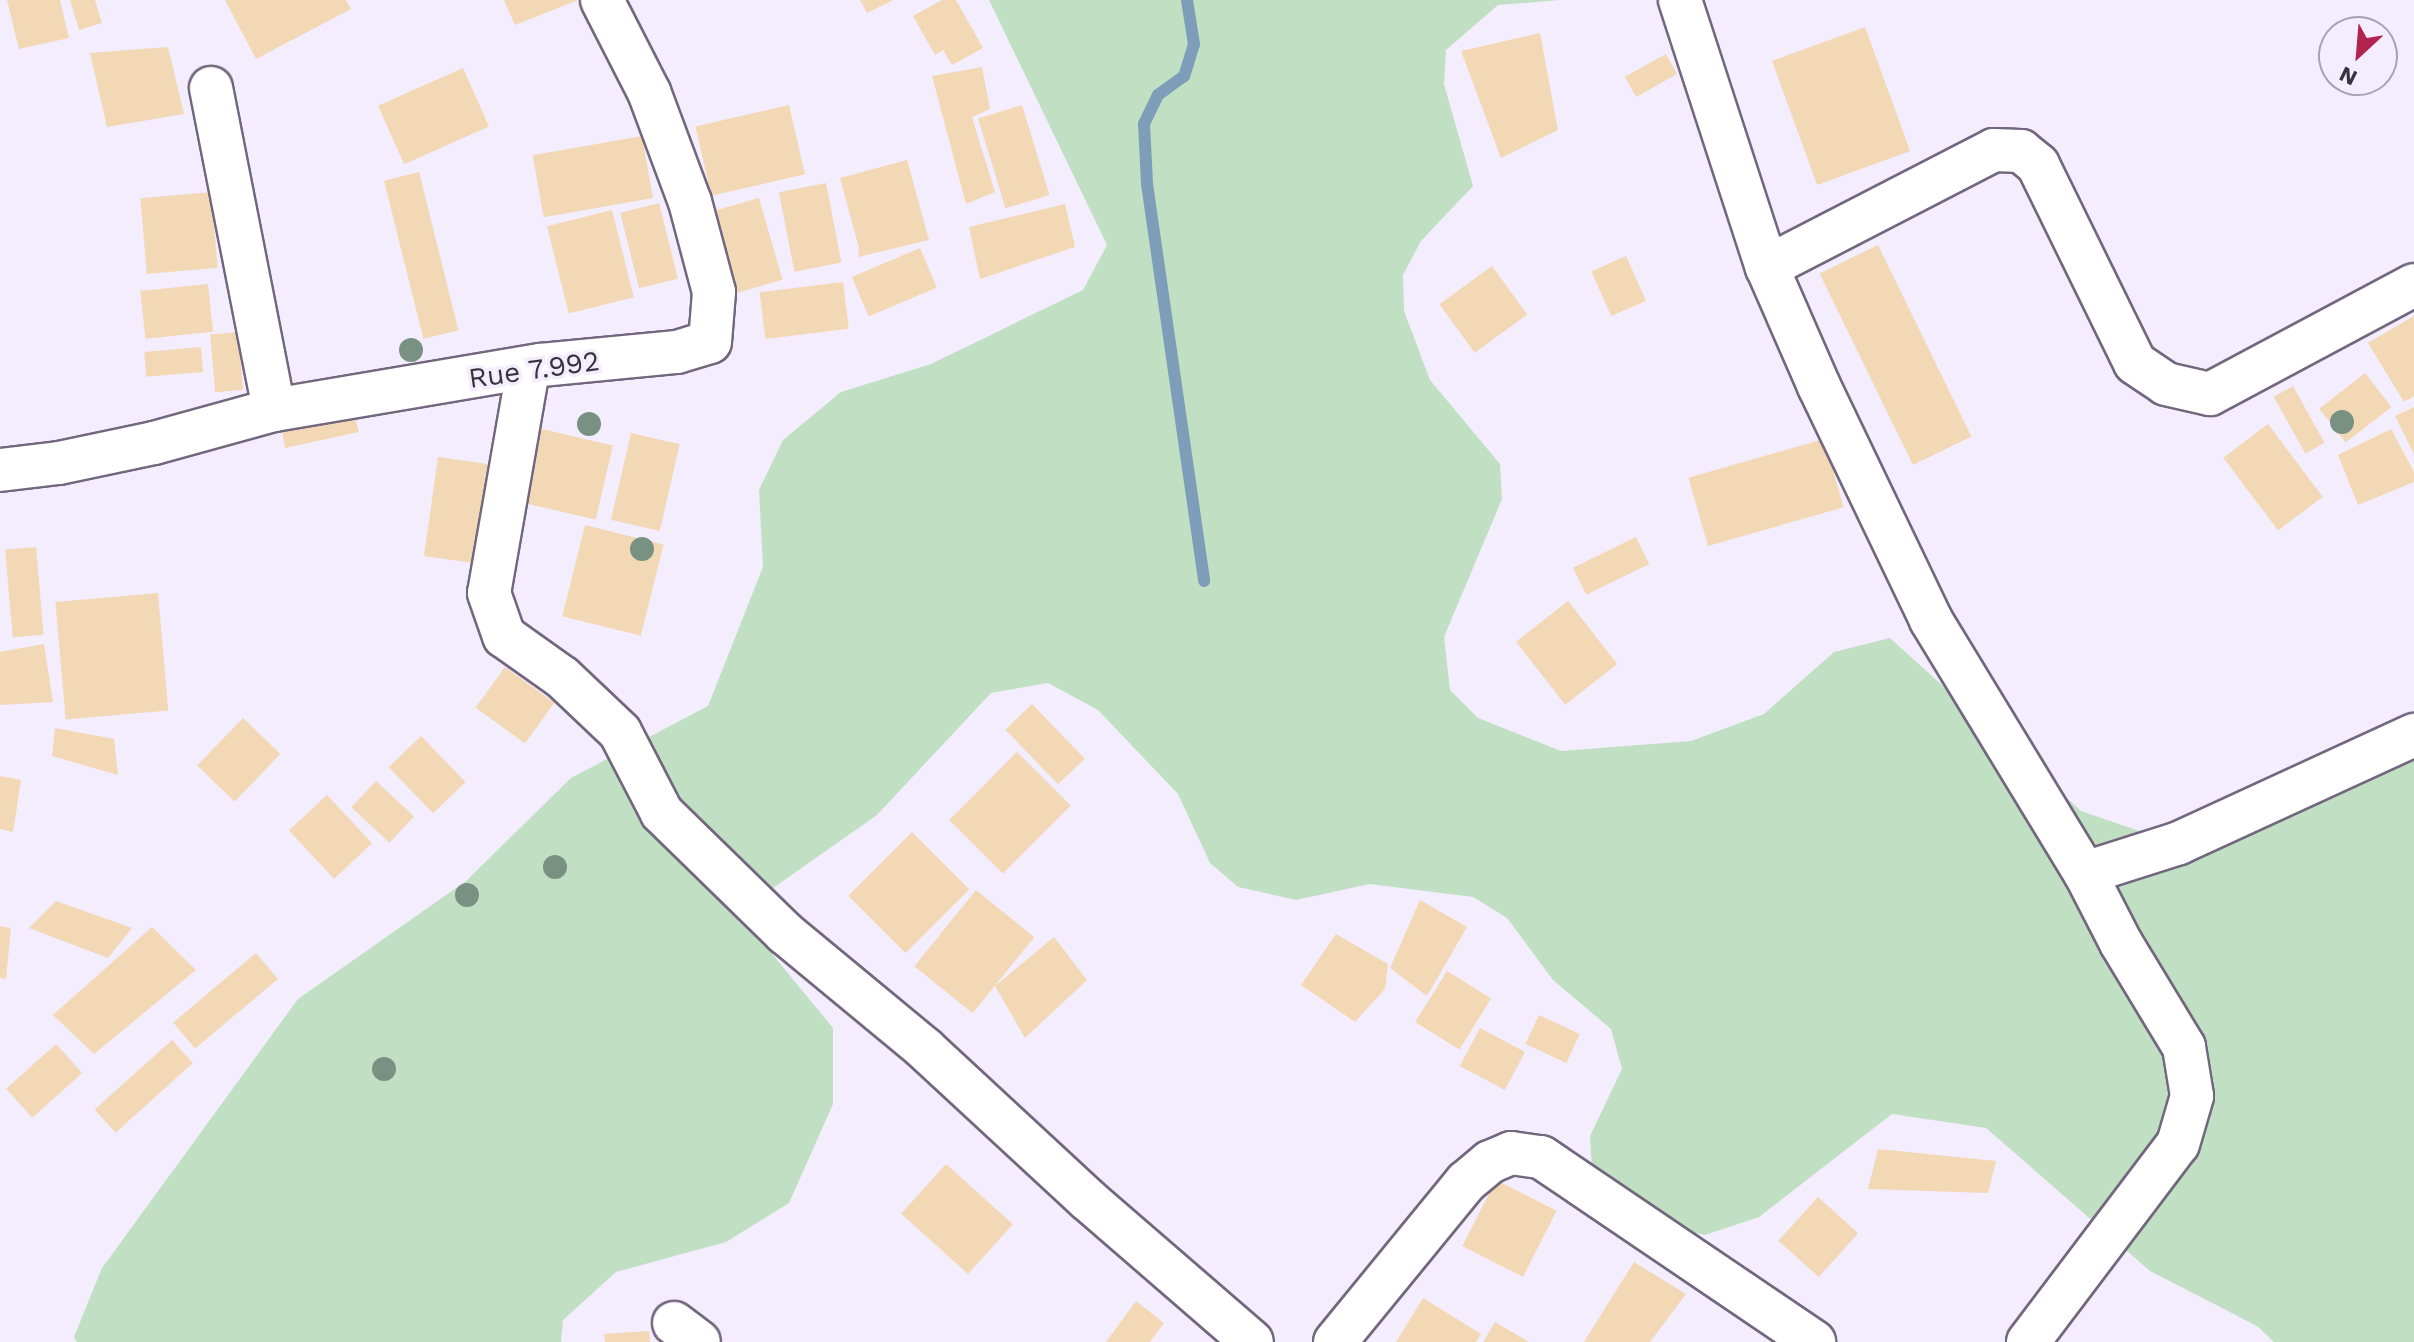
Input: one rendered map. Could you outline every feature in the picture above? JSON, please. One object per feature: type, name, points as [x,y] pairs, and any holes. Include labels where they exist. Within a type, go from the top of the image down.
[{"type":"street","name":"Rue 7.992","points":[[0,470],[59,463],[154,443],[274,410],[528,370],[677,352],[710,342],[714,292],[690,202],[649,92],[602,0]]},
{"type":"street","points":[[1680,0],[1767,267],[1819,386],[1931,620],[2085,873],[2121,943],[2184,1047],[2192,1096],[2178,1144],[2028,1342]]},
{"type":"street","points":[[211,88],[274,410]]},
{"type":"street","points":[[1767,267],[1994,150],[2021,151],[2038,165],[2135,363],[2166,384],[2210,394],[2414,285]]},
{"type":"street","points":[[528,370],[489,593],[504,636],[562,677],[620,732],[662,813],[785,933],[925,1049],[1087,1199],[1252,1342]]},
{"type":"street","points":[[2085,873],[2179,843],[2414,735]]},
{"type":"street","points":[[1335,1342],[1466,1182],[1490,1162],[1511,1153],[1541,1157],[1814,1342]]},
{"type":"green space","points":[[989,0],[1560,0],[1498,5],[1446,50],[1444,84],[1473,186],[1421,241],[1403,275],[1404,311],[1430,380],[1500,464],[1502,499],[1444,637],[1450,690],[1478,718],[1561,751],[1691,741],[1764,714],[1834,652],[1890,638],[2081,811],[2151,835],[2414,740],[2414,1342],[2274,1342],[2257,1326],[2150,1271],[1986,1128],[1892,1114],[1759,1217],[1705,1235],[1667,1227],[1592,1168],[1590,1136],[1622,1069],[1611,1029],[1553,980],[1507,918],[1473,897],[1370,884],[1296,900],[1238,887],[1210,863],[1178,794],[1098,710],[1048,683],[991,693],[877,815],[756,900],[759,938],[833,1028],[833,1104],[789,1203],[726,1242],[616,1272],[563,1320],[561,1342],[77,1342],[74,1337],[102,1268],[298,999],[466,881],[571,778],[708,706],[763,567],[759,490],[783,440],[841,392],[931,364],[1083,290],[1107,245]]},
{"type":"building","points":[[7,0],[60,0],[69,38],[19,49]]},
{"type":"building","points":[[70,0],[95,0],[102,23],[79,30]]},
{"type":"building","points":[[225,0],[346,0],[351,9],[256,59]]},
{"type":"building","points":[[504,0],[578,0],[515,25]]},
{"type":"building","points":[[860,0],[893,0],[867,13]]},
{"type":"building","points":[[942,0],[956,0],[983,48],[952,65],[943,50],[935,55],[913,16]]},
{"type":"building","points":[[1865,27],[1910,151],[1817,185],[1772,61]]},
{"type":"building","points":[[1540,33],[1558,130],[1501,158],[1461,51]]},
{"type":"building","points":[[168,47],[184,114],[107,127],[90,53]]},
{"type":"building","points":[[1666,54],[1677,74],[1636,97],[1625,77]]},
{"type":"building","points":[[982,67],[990,109],[972,117],[995,192],[966,204],[932,76]]},
{"type":"building","points":[[463,68],[489,126],[404,164],[378,106]]},
{"type":"building","points":[[789,105],[805,174],[711,196],[695,127]]},
{"type":"building","points":[[1022,105],[1049,195],[1005,208],[978,118]]},
{"type":"building","points":[[642,136],[653,198],[544,217],[533,155]]},
{"type":"building","points":[[907,160],[929,240],[858,257],[859,248],[840,178]]},
{"type":"building","points":[[419,172],[458,330],[424,339],[384,181]]},
{"type":"building","points":[[826,183],[841,263],[794,272],[779,192]]},
{"type":"building","points":[[211,192],[218,268],[147,274],[140,198]]},
{"type":"building","points":[[759,198],[782,280],[735,293],[712,212]]},
{"type":"building","points":[[659,203],[678,279],[639,288],[620,213]]},
{"type":"building","points":[[1065,204],[1075,247],[980,279],[969,227]]},
{"type":"building","points":[[612,210],[634,297],[569,314],[547,226]]},
{"type":"building","points":[[1878,245],[1971,436],[1913,465],[1820,273]]},
{"type":"building","points":[[920,248],[937,288],[869,316],[852,277]]},
{"type":"building","points":[[1626,256],[1646,301],[1611,316],[1591,271]]},
{"type":"building","points":[[1492,266],[1527,315],[1475,353],[1439,304]]},
{"type":"building","points":[[843,282],[849,329],[765,339],[760,292]]},
{"type":"building","points":[[208,284],[213,332],[145,339],[140,291]]},
{"type":"building","points":[[2414,316],[2414,396],[2404,402],[2368,343]]},
{"type":"building","points":[[238,332],[243,390],[215,392],[210,334]]},
{"type":"building","points":[[201,347],[203,372],[146,377],[144,352]]},
{"type":"building","points":[[2365,373],[2391,407],[2346,443],[2319,409]]},
{"type":"building","points":[[2293,386],[2325,443],[2305,454],[2274,397]]},
{"type":"building","points":[[2414,407],[2414,454],[2395,416]]},
{"type":"building","points":[[354,415],[359,432],[285,448],[281,425]]},
{"type":"building","points":[[2268,424],[2323,497],[2278,530],[2223,458]]},
{"type":"building","points":[[533,427],[613,445],[596,519],[516,501]]},
{"type":"building","points":[[2391,429],[2414,472],[2414,482],[2358,505],[2338,455]]},
{"type":"building","points":[[631,433],[680,444],[660,531],[611,520]]},
{"type":"building","points":[[1824,439],[1844,507],[1708,546],[1688,478]]},
{"type":"building","points":[[438,457],[488,464],[474,563],[424,556]]},
{"type":"building","points":[[585,525],[664,545],[641,636],[562,616]]},
{"type":"building","points":[[1636,537],[1649,564],[1586,595],[1573,568]]},
{"type":"building","points":[[36,547],[44,635],[13,637],[5,550]]},
{"type":"building","points":[[158,593],[168,711],[66,720],[55,602]]},
{"type":"building","points":[[1568,601],[1617,664],[1565,705],[1516,642]]},
{"type":"building","points":[[44,644],[53,702],[0,705],[0,652]]},
{"type":"building","points":[[505,667],[554,703],[525,743],[476,707]]},
{"type":"building","points":[[1032,704],[1085,759],[1058,784],[1005,730]]},
{"type":"building","points":[[243,718],[280,754],[235,802],[197,765]]},
{"type":"building","points":[[55,728],[114,739],[118,775],[52,756]]},
{"type":"building","points":[[421,736],[465,782],[433,813],[389,767]]},
{"type":"building","points":[[1017,752],[1071,806],[1003,874],[949,820]]},
{"type":"building","points":[[0,776],[21,780],[13,832],[0,829]]},
{"type":"building","points":[[376,781],[414,816],[389,843],[351,807]]},
{"type":"building","points":[[327,795],[372,843],[334,879],[289,830]]},
{"type":"building","points":[[912,832],[969,889],[906,953],[848,896]]},
{"type":"building","points":[[976,890],[1034,937],[973,1013],[914,966]]},
{"type":"building","points":[[1420,900],[1467,927],[1427,996],[1390,968]]},
{"type":"building","points":[[56,901],[132,928],[108,958],[29,928]]},
{"type":"building","points":[[0,926],[11,928],[6,979],[0,978]]},
{"type":"building","points":[[152,927],[196,970],[94,1054],[53,1015]]},
{"type":"building","points":[[1336,934],[1388,964],[1385,989],[1355,1022],[1301,985]]},
{"type":"building","points":[[1054,937],[1087,980],[1025,1038],[995,986]]},
{"type":"building","points":[[256,953],[278,979],[195,1048],[173,1022]]},
{"type":"building","points":[[1447,971],[1491,999],[1459,1049],[1415,1022]]},
{"type":"building","points":[[1539,1015],[1580,1034],[1566,1063],[1525,1044]]},
{"type":"building","points":[[1480,1028],[1525,1052],[1505,1090],[1460,1066]]},
{"type":"building","points":[[172,1040],[193,1063],[115,1133],[95,1110]]},
{"type":"building","points":[[56,1044],[82,1073],[32,1118],[6,1089]]},
{"type":"building","points":[[1878,1149],[1996,1161],[1988,1193],[1868,1189]]},
{"type":"building","points":[[946,1164],[1013,1224],[968,1274],[901,1214]]},
{"type":"building","points":[[1496,1180],[1557,1211],[1523,1277],[1462,1246]]},
{"type":"building","points":[[1818,1197],[1858,1233],[1819,1277],[1779,1241]]},
{"type":"building","points":[[1634,1262],[1686,1294],[1650,1342],[1584,1342]]},
{"type":"building","points":[[1423,1298],[1481,1334],[1476,1342],[1396,1342]]},
{"type":"building","points":[[1136,1301],[1164,1323],[1150,1342],[1106,1342]]},
{"type":"building","points":[[1495,1322],[1529,1342],[1483,1342]]},
{"type":"building","points":[[649,1331],[650,1342],[605,1342],[604,1334]]},
{"type":"waterway","points":[[1187,0],[1194,44],[1184,76],[1158,95],[1144,124],[1147,184],[1204,581]]}]
